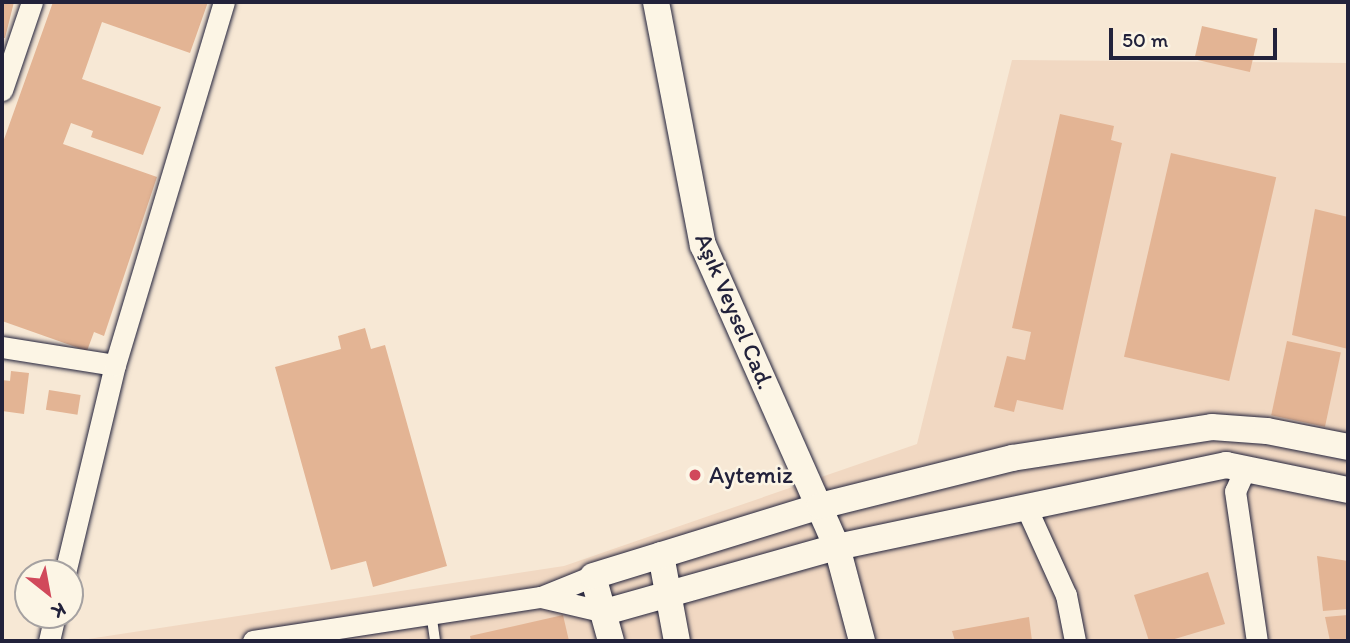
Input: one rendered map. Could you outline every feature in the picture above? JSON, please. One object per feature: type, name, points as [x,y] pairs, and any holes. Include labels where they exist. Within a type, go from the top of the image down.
[{"type":"street","points":[[2,90],[32,2]]},
{"type":"street","points":[[68,559],[115,365],[224,2]]},
{"type":"street","name":"Aşık Veysel Cad.","points":[[656,2],[703,245],[829,527],[862,641]]},
{"type":"street","points":[[2,347],[115,365]]},
{"type":"street","points":[[541,597],[605,612],[671,594],[829,527],[1012,458],[1212,427],[1267,431],[1348,447]]},
{"type":"street","points":[[253,641],[541,597],[593,576],[661,555],[829,527],[1027,507],[1226,465],[1348,490]]},
{"type":"street","points":[[1245,469],[1235,491],[1257,641]]},
{"type":"street","points":[[1027,507],[1066,595],[1075,641]]},
{"type":"street","points":[[661,555],[671,594],[677,641]]},
{"type":"street","points":[[593,576],[611,641]]},
{"type":"lane","points":[[431,612],[435,641]]},
{"type":"shaded area","points":[[1012,60],[1348,63],[1348,641],[75,641],[564,566],[917,444]]},
{"type":"building","points":[[2,2],[14,2],[5,38],[2,38]]},
{"type":"building","points":[[53,2],[208,2],[190,53],[102,22],[82,79],[161,107],[143,155],[91,137],[93,131],[71,123],[63,144],[157,177],[104,336],[94,332],[87,351],[2,321],[2,145]]},
{"type":"building","points":[[1202,26],[1258,39],[1250,72],[1194,59]]},
{"type":"building","points":[[1060,114],[1114,126],[1111,140],[1122,143],[1063,410],[1017,400],[1014,412],[994,407],[1007,356],[1025,360],[1031,332],[1012,328]]},
{"type":"building","points":[[1171,153],[1276,177],[1229,381],[1124,357]]},
{"type":"building","points":[[1315,209],[1348,217],[1348,349],[1292,335]]},
{"type":"building","points":[[365,328],[371,349],[385,345],[447,566],[373,587],[366,561],[331,570],[275,367],[341,349],[338,336]]},
{"type":"building","points":[[1287,341],[1341,352],[1325,427],[1271,415]]},
{"type":"building","points":[[11,371],[29,373],[24,414],[2,411],[2,380],[10,381]]},
{"type":"building","points":[[49,390],[81,395],[77,415],[46,410]]},
{"type":"building","points":[[1317,556],[1348,561],[1348,609],[1323,611]]},
{"type":"building","points":[[1208,572],[1225,624],[1168,641],[1149,641],[1134,595]]},
{"type":"building","points":[[563,615],[569,641],[471,641],[470,636]]},
{"type":"building","points":[[1348,615],[1348,641],[1330,641],[1325,617]]},
{"type":"building","points":[[1029,617],[1032,641],[955,641],[952,631]]},
{"type":"place","name":"Aytemiz","points":[[695,475]]}]
